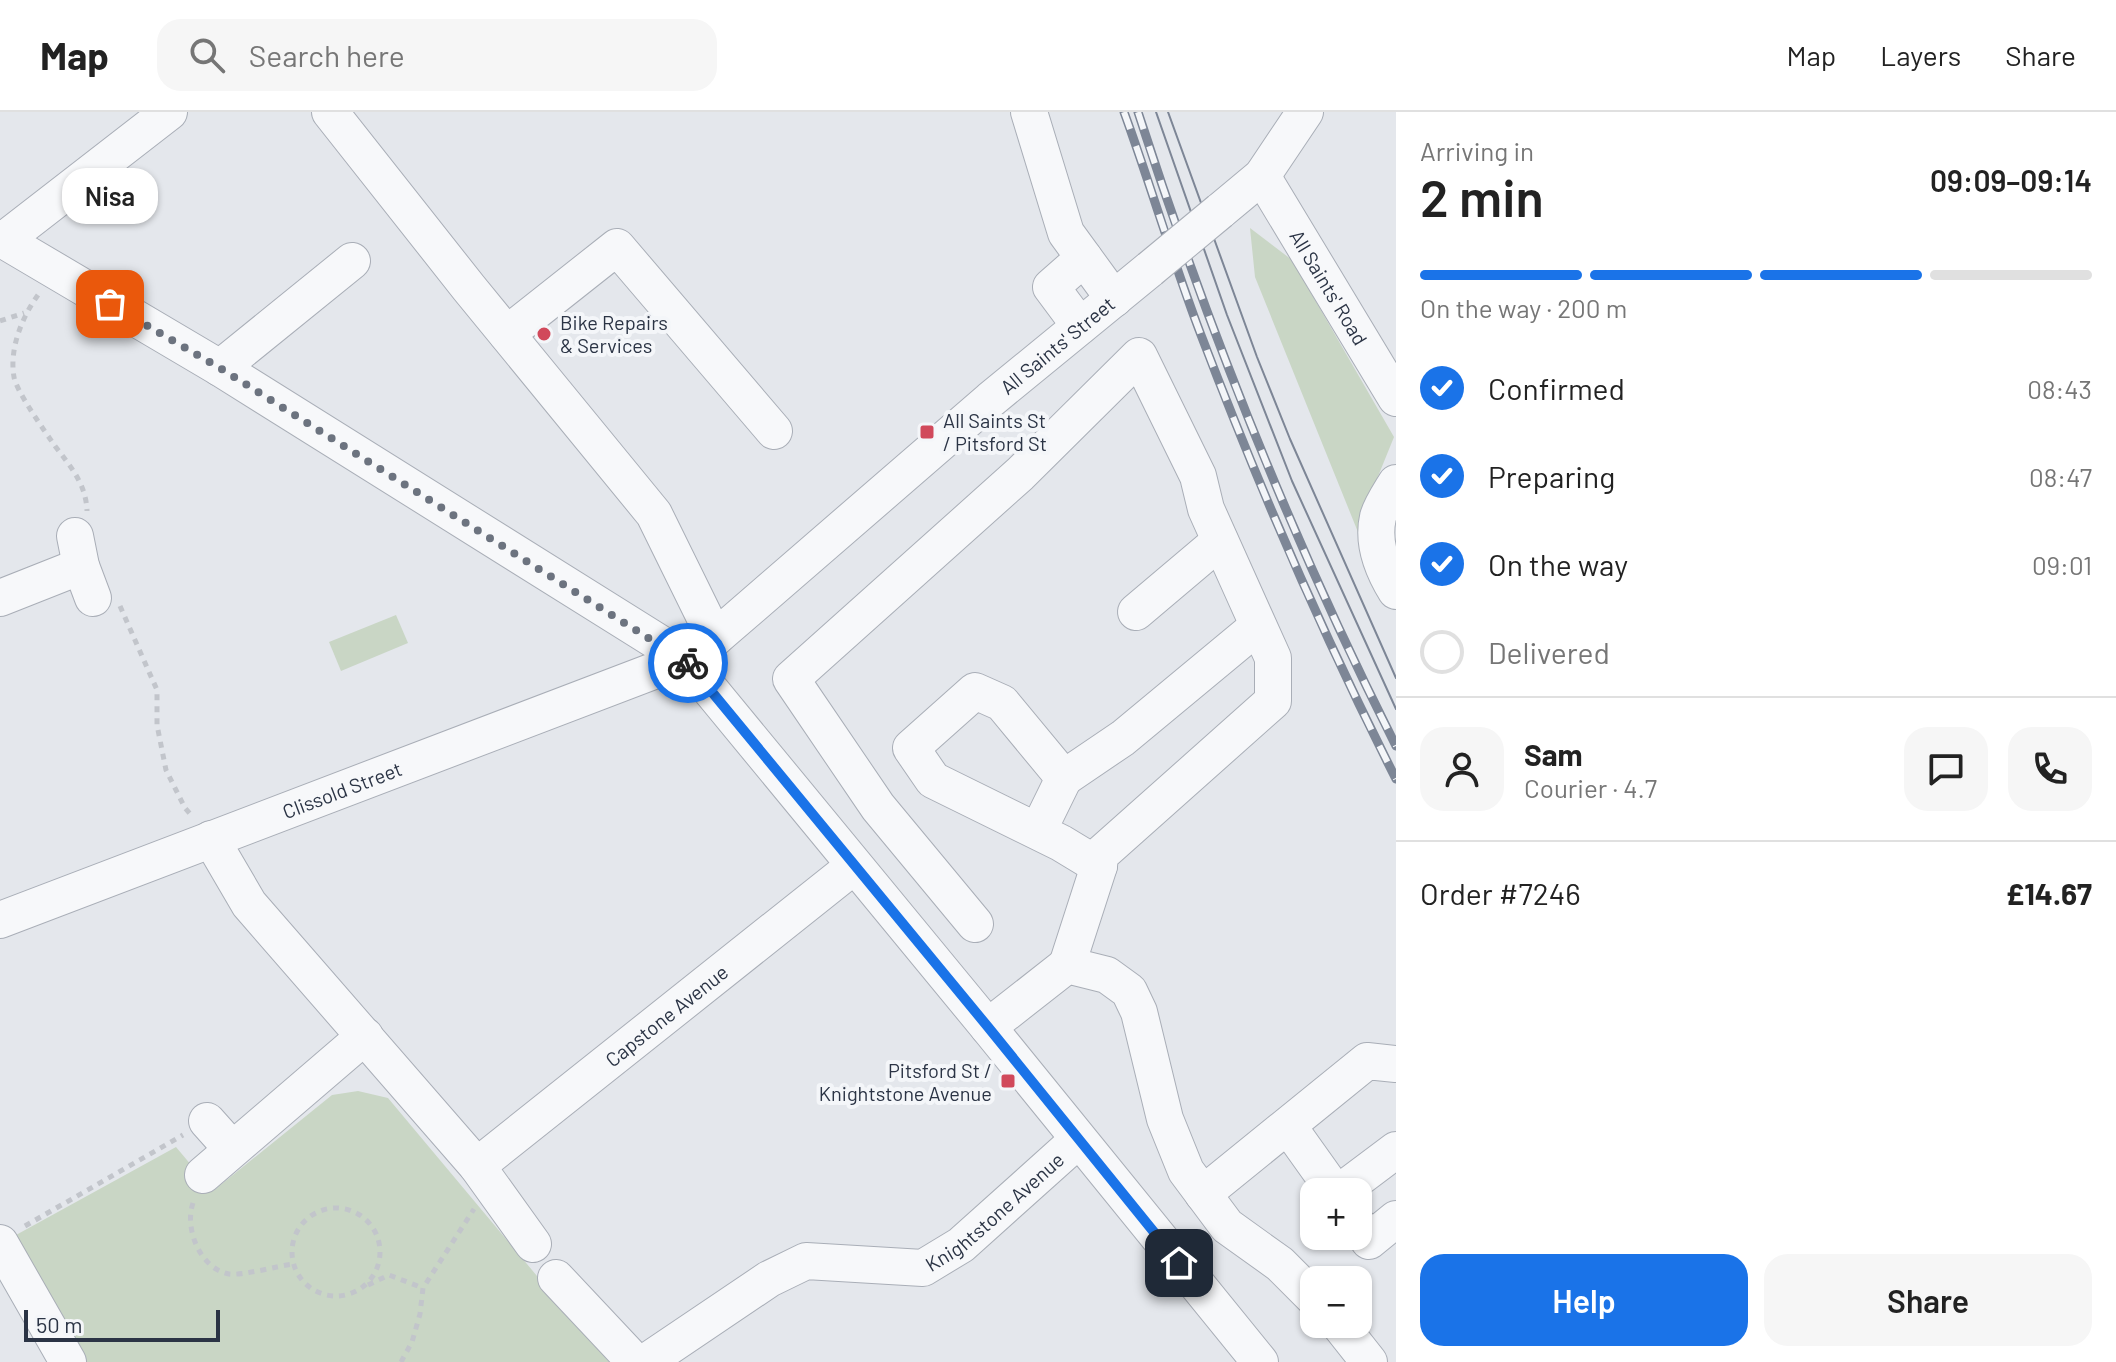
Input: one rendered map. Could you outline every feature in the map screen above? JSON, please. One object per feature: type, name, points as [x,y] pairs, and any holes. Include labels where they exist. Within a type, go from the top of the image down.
[{"type":"street","points":[[169,112],[2,239],[220,368],[685,659],[1260,1362]]},
{"type":"street","points":[[330,112],[654,514],[715,638]]},
{"type":"street","points":[[1029,112],[1066,233],[1114,299]]},
{"type":"street","name":"All Saints' Street","points":[[685,659],[715,638],[990,400],[1262,176],[1305,112]]},
{"type":"street","name":"All Saints' Road","points":[[1262,176],[1396,398]]},
{"type":"street","points":[[507,334],[617,247],[774,431]]},
{"type":"street","points":[[1080,326],[1051,287],[1084,258]]},
{"type":"street","points":[[220,368],[347,278]]},
{"type":"street","points":[[975,924],[878,807],[791,679],[1009,485],[1139,356],[1198,476],[1206,509],[1273,658],[1273,701],[1100,855],[1067,965],[988,1027]]},
{"type":"street","points":[[1396,483],[1378,516],[1377,545],[1387,577],[1396,591]]},
{"type":"street","points":[[1136,612],[1220,541]]},
{"type":"street","points":[[0,598],[83,567]]},
{"type":"street","points":[[1038,831],[1064,778],[1123,738],[1258,626]]},
{"type":"street","name":"Clissold Street","points":[[0,920],[685,659]]},
{"type":"street","points":[[1064,778],[1002,703],[975,691],[911,748],[933,780],[1038,831],[1099,866]]},
{"type":"street","points":[[211,839],[249,904],[484,1175],[533,1244]]},
{"type":"street","name":"Capstone Avenue","points":[[484,1175],[854,866]]},
{"type":"street","points":[[1067,965],[1107,975],[1129,991],[1139,1012],[1165,1119],[1186,1171],[1227,1226],[1280,1264],[1300,1284]]},
{"type":"street","points":[[203,1175],[365,1036]]},
{"type":"street","points":[[1203,1194],[1367,1061],[1396,1064]]},
{"type":"street","points":[[207,1121],[232,1149]]},
{"type":"street","points":[[1288,1126],[1327,1178]]},
{"type":"street","name":"Knightstone Avenue","points":[[646,1362],[769,1279],[806,1261],[923,1268],[961,1245],[1078,1140]]},
{"type":"street","points":[[1357,1178],[1396,1150]]},
{"type":"street","points":[[1372,1239],[1396,1219]]},
{"type":"street","points":[[7,1238],[68,1362]]},
{"type":"street","points":[[556,1278],[635,1362]]},
{"type":"street","points":[[1350,1338],[1369,1362]]},
{"type":"path","points":[[0,321],[25,312]]},
{"type":"path","points":[[7,1238],[207,1121]]},
{"type":"path","points":[[203,1175],[190,1211],[195,1244],[207,1263],[230,1274],[293,1264]]},
{"type":"path","points":[[401,1362],[412,1342],[423,1288],[484,1175]]},
{"type":"path","points":[[367,1285],[378,1269],[380,1244],[373,1227],[360,1215],[340,1207],[316,1212],[298,1228],[292,1246],[293,1264],[298,1277],[309,1288],[330,1297],[349,1295],[389,1275],[423,1288]]},
{"type":"green space","points":[[1250,228],[1292,260],[1394,437],[1368,501],[1364,547],[1255,277]]},
{"type":"green space","points":[[396,615],[408,643],[341,671],[329,642]]},
{"type":"green space","points":[[358,1091],[388,1098],[609,1362],[83,1362],[16,1235],[176,1147],[213,1191],[332,1095]]},
{"type":"tram line","points":[[1156,112],[1227,315],[1292,481],[1396,709]]},
{"type":"tram line","points":[[1168,112],[1290,439],[1396,678]]},
{"type":"railway","points":[[1124,112],[1191,307],[1246,448],[1293,560],[1396,779]]},
{"type":"railway","points":[[1138,112],[1193,274],[1255,434],[1322,591],[1396,746]]},
{"type":"way so far","points":[[110,304],[220,368],[688,663]]},
{"type":"place","name":"Nisa","points":[[110,304]]},
{"type":"place","name":"Bike Repairs & Services","points":[[544,334]]},
{"type":"place","name":"All Saints St / Pitsford St","points":[[927,432]]},
{"type":"place","name":"Pitsford St / Knightstone Avenue","points":[[1008,1081]]},
{"type":"route","points":[[688,663],[737,719],[1179,1263]]}]
